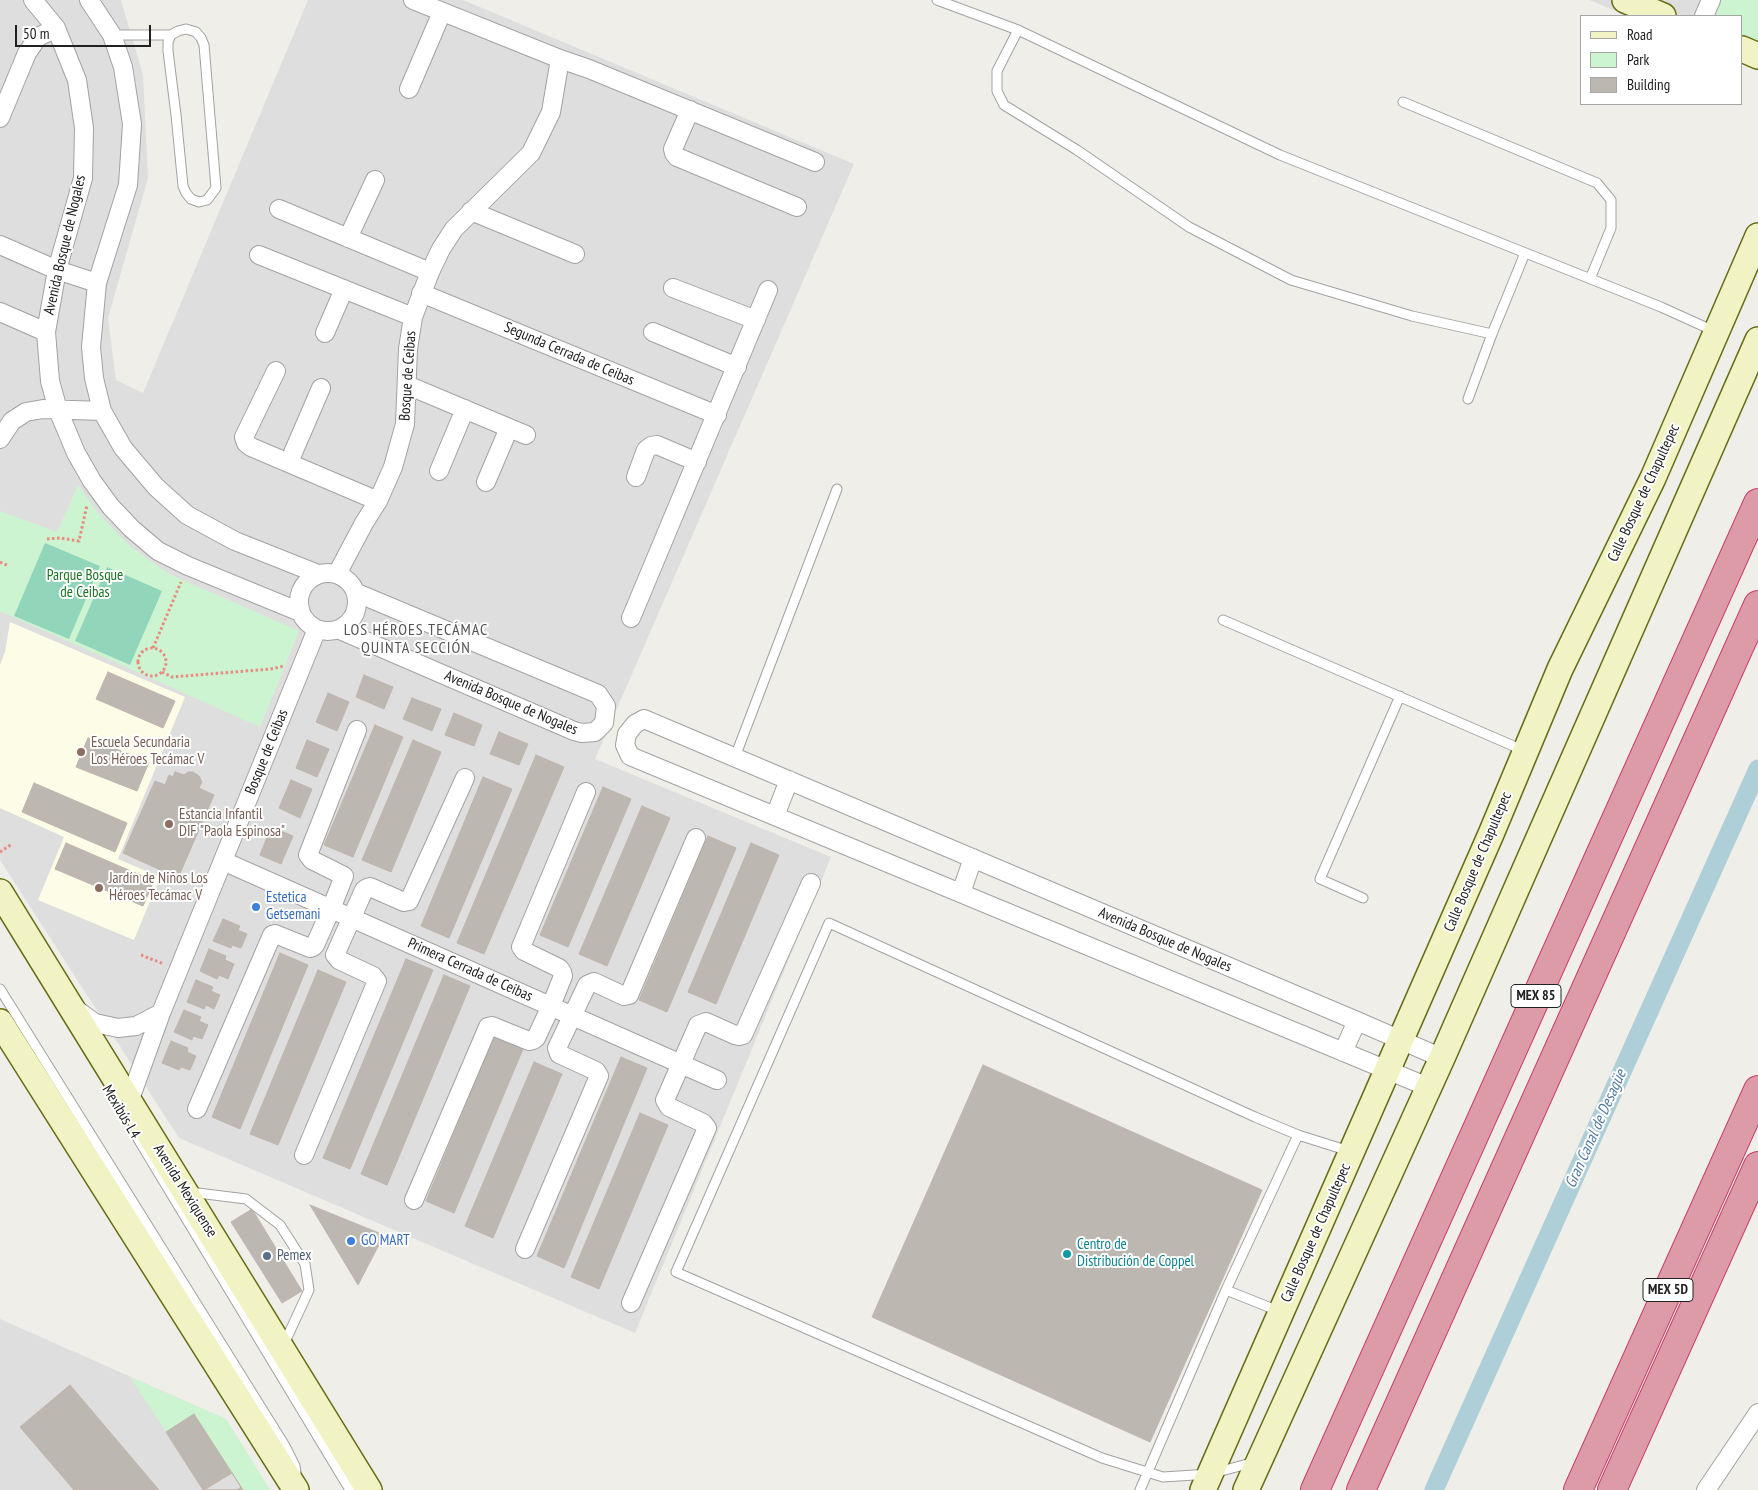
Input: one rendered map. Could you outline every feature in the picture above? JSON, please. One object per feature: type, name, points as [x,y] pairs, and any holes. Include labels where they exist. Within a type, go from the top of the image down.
[{"type":"highway","name":"MEX 85","points":[[1315,1490],[1758,503]]},
{"type":"highway","name":"MEX 85","points":[[1361,1490],[1758,605]]},
{"type":"highway","name":"MEX 5D","points":[[1578,1490],[1758,1090]]},
{"type":"highway","name":"MEX 5D","points":[[1612,1490],[1758,1166]]},
{"type":"main road","points":[[1625,0],[1661,15]]},
{"type":"main road","points":[[1743,50],[1758,56]]},
{"type":"main road","name":"Calle Bosque de Chapultepec","points":[[1206,1482],[1388,1070],[1560,669],[1653,478],[1758,236]]},
{"type":"main road","points":[[1246,1490],[1442,1058],[1758,340]]},
{"type":"main road","name":"Avenida Mexiquense","points":[[0,892],[369,1490]]},
{"type":"main road","points":[[0,1022],[297,1490]]},
{"type":"street","name":"Avenida Bosque de Nogales","points":[[34,0],[56,28],[77,80],[84,128],[83,178],[57,270],[46,332],[50,380],[58,410],[76,453],[111,507],[132,529],[158,551],[188,566],[300,612]]},
{"type":"street","points":[[89,0],[112,35],[123,67],[132,124],[128,185],[96,283],[91,347],[94,378],[102,411],[123,448],[156,487],[187,515],[235,541],[318,574]]},
{"type":"street","points":[[413,0],[589,69],[815,162]]},
{"type":"street","points":[[1704,15],[1711,0]]},
{"type":"street","points":[[409,89],[442,12]]},
{"type":"street","points":[[0,118],[27,53],[38,37],[56,28]]},
{"type":"street","name":"Bosque de Ceibas","points":[[338,574],[394,467],[405,424],[408,349],[413,317],[430,272],[441,249],[454,229],[531,153],[550,112],[560,59]]},
{"type":"street","points":[[690,110],[673,149],[677,158],[797,207]]},
{"type":"street","points":[[348,238],[375,180]]},
{"type":"street","points":[[279,209],[430,272]]},
{"type":"street","points":[[471,211],[575,254]]},
{"type":"street","points":[[0,245],[57,270],[96,283]]},
{"type":"street","points":[[259,255],[413,317]]},
{"type":"street","points":[[673,288],[756,320]]},
{"type":"street","points":[[325,333],[344,289]]},
{"type":"street","points":[[631,618],[768,290]]},
{"type":"street","name":"Segunda Cerrada de Ceibas","points":[[422,293],[717,415]]},
{"type":"street","points":[[0,312],[46,332]]},
{"type":"street","points":[[654,332],[737,367]]},
{"type":"street","points":[[276,371],[244,437],[246,442],[251,447],[378,500]]},
{"type":"street","points":[[408,385],[526,435]]},
{"type":"street","points":[[289,462],[321,388]]},
{"type":"street","points":[[0,439],[12,422],[26,412],[43,409],[102,411]]},
{"type":"street","points":[[439,471],[464,409]]},
{"type":"street","points":[[486,482],[509,428]]},
{"type":"street","points":[[636,477],[646,450],[650,446],[656,445],[697,462]]},
{"type":"street","points":[[328,572],[338,574],[349,581],[356,593],[358,608],[352,621],[340,630],[328,632],[316,630],[307,623],[300,612],[301,590],[308,580],[318,574],[328,572]]},
{"type":"street","name":"Avenida Bosque de Nogales","points":[[340,630],[574,731],[582,733],[594,732],[604,723],[606,706],[598,694],[356,593]]},
{"type":"street","name":"Bosque de Ceibas","points":[[129,1102],[222,861],[316,630]]},
{"type":"street","name":"Avenida Bosque de Nogales","points":[[1428,1087],[630,756],[625,745],[627,734],[635,724],[644,719],[1442,1058]]},
{"type":"street","points":[[197,1109],[272,936],[275,934],[310,948],[332,909],[344,876],[312,860],[308,855],[357,730]]},
{"type":"street","points":[[304,1155],[377,981],[373,976],[336,958],[335,955],[364,890],[370,886],[404,902],[409,901],[464,778]]},
{"type":"street","points":[[775,816],[789,780]]},
{"type":"street","points":[[414,1200],[488,1027],[492,1026],[529,1041],[533,1040],[536,1038],[551,1006],[562,972],[559,968],[524,952],[521,947],[586,792]]},
{"type":"street","points":[[525,1249],[599,1076],[596,1071],[560,1054],[556,1048],[587,985],[594,982],[624,996],[629,995],[696,838]]},
{"type":"street","points":[[961,893],[973,858]]},
{"type":"street","name":"Primera Cerrada de Ceibas","points":[[222,861],[717,1080]]},
{"type":"street","points":[[631,1303],[707,1128],[703,1123],[669,1107],[665,1100],[698,1026],[706,1022],[735,1035],[743,1035],[811,883]]},
{"type":"street","points":[[70,1006],[95,1022],[118,1028],[136,1026],[162,1013]]},
{"type":"street","points":[[1343,1052],[1357,1021]]},
{"type":"street","points":[[1706,1490],[1758,1413]]},
{"type":"lane","points":[[937,0],[1018,30],[1280,155],[1590,279],[1716,332]]},
{"type":"lane","points":[[112,35],[171,35],[186,29],[196,32],[204,45],[216,188],[206,200],[200,202],[191,199],[183,186],[168,51],[168,42],[171,35]]},
{"type":"lane","points":[[1018,30],[998,71],[997,91],[1004,105],[1077,150],[1189,227],[1291,280],[1412,316],[1492,334]]},
{"type":"lane","points":[[1403,102],[1597,182],[1612,200],[1611,228],[1590,279]]},
{"type":"lane","points":[[1468,400],[1525,253]]},
{"type":"lane","points":[[735,757],[837,489]]},
{"type":"lane","points":[[1223,620],[1525,752]]},
{"type":"lane","points":[[1362,898],[1320,879],[1400,696]]},
{"type":"lane","points":[[1258,1461],[1206,1482],[1163,1477],[1102,1458],[676,1272],[829,923],[1255,1117],[1298,1135],[1352,1152]]},
{"type":"lane","points":[[0,989],[285,1446],[295,1466],[297,1490]]},
{"type":"lane","name":"Mexibús L4","points":[[133,1131],[350,1490]]},
{"type":"lane","points":[[1140,1490],[1226,1290],[1298,1135]]},
{"type":"lane","points":[[185,1192],[246,1199],[280,1225],[305,1264],[309,1290],[282,1349]]},
{"type":"lane","points":[[1226,1290],[1281,1312]]},
{"type":"path","points":[[47,539],[60,538],[79,541],[92,480]]},
{"type":"path","points":[[0,562],[9,566]]},
{"type":"path","points":[[153,648],[188,566]]},
{"type":"path","points":[[153,648],[161,652],[166,660],[162,672],[149,676],[141,672],[138,658],[140,654],[153,648]]},
{"type":"path","points":[[162,672],[172,677],[271,669],[303,662]]},
{"type":"path","points":[[0,852],[12,844]]},
{"type":"path","points":[[141,955],[179,970]]},
{"type":"shaded area","points":[[0,0],[121,0],[143,75],[148,178],[108,318],[116,380],[143,393],[308,0],[463,0],[854,164],[595,759],[831,857],[635,1333],[179,1138],[0,860]]},
{"type":"shaded area","points":[[1589,0],[1758,0],[1758,71],[1743,64],[1743,15],[1626,15]]},
{"type":"shaded area","name":"Escuela Secundaria Los Héroes Tecámac V","points":[[10,622],[185,697],[118,859],[160,877],[134,940],[38,900],[64,837],[0,808],[0,665],[5,652]]},
{"type":"shaded area","points":[[0,1319],[226,1419],[270,1490],[0,1490]]},
{"type":"green space","points":[[1722,0],[1758,0],[1758,48],[1743,41],[1743,15],[1715,15]]},
{"type":"green space","name":"Parque Bosque de Ceibas","points":[[78,485],[98,513],[131,547],[169,574],[299,631],[260,727],[0,611],[0,511],[57,532]]},
{"type":"green space","points":[[45,543],[100,566],[69,639],[14,616]]},
{"type":"green space","points":[[107,567],[162,591],[130,665],[75,641]]},
{"type":"green space","points":[[130,1377],[226,1419],[270,1490],[243,1490],[194,1415],[166,1432]]},
{"type":"building","points":[[108,672],[175,701],[163,728],[96,699]]},
{"type":"building","points":[[364,675],[393,687],[384,709],[356,697]]},
{"type":"building","points":[[328,693],[349,702],[337,731],[316,722]]},
{"type":"building","points":[[412,698],[441,709],[432,731],[403,719]]},
{"type":"building","points":[[454,713],[482,725],[474,746],[445,735]]},
{"type":"building","points":[[375,725],[403,737],[353,857],[324,845]]},
{"type":"building","points":[[499,732],[528,744],[519,765],[490,754]]},
{"type":"building","points":[[88,738],[149,762],[137,791],[76,767]]},
{"type":"building","points":[[307,740],[329,749],[317,777],[296,768]]},
{"type":"building","points":[[413,740],[441,752],[391,872],[362,860]]},
{"type":"building","points":[[536,755],[564,767],[484,954],[457,943]]},
{"type":"building","name":"Estancia Infantil DIF \"Paola Espinosa\"","points":[[175,772],[184,775],[188,772],[193,772],[199,776],[202,782],[199,788],[214,795],[178,878],[123,853],[155,781],[165,785],[169,775],[173,777]]},
{"type":"building","points":[[483,777],[512,789],[449,938],[421,926]]},
{"type":"building","points":[[291,780],[312,789],[300,818],[279,808]]},
{"type":"building","points":[[34,783],[127,823],[115,852],[22,812]]},
{"type":"building","points":[[603,787],[631,799],[568,947],[540,935]]},
{"type":"building","points":[[642,806],[670,818],[607,966],[579,954]]},
{"type":"building","points":[[271,827],[293,836],[281,864],[260,855]]},
{"type":"building","points":[[708,836],[736,848],[667,1012],[639,1000]]},
{"type":"building","points":[[66,843],[154,881],[143,906],[55,869]]},
{"type":"building","points":[[751,843],[779,855],[716,1004],[688,992]]},
{"type":"building","points":[[223,919],[240,926],[238,930],[247,934],[241,948],[232,945],[231,948],[213,941]]},
{"type":"building","points":[[209,949],[226,956],[225,960],[234,964],[228,979],[219,975],[217,979],[200,971]]},
{"type":"building","points":[[280,953],[308,965],[240,1129],[212,1117]]},
{"type":"building","points":[[406,959],[433,970],[350,1169],[323,1158]]},
{"type":"building","points":[[318,970],[346,982],[278,1145],[250,1134]]},
{"type":"building","points":[[444,975],[470,986],[387,1185],[361,1174]]},
{"type":"building","points":[[196,980],[213,987],[211,991],[220,995],[214,1009],[206,1005],[204,1009],[187,1002]]},
{"type":"building","points":[[184,1010],[201,1017],[199,1021],[208,1025],[202,1039],[193,1036],[192,1040],[174,1032]]},
{"type":"building","points":[[494,1037],[523,1049],[454,1213],[426,1201]]},
{"type":"building","points":[[171,1041],[188,1048],[187,1052],[196,1056],[190,1070],[181,1067],[179,1070],[162,1063]]},
{"type":"building","points":[[621,1057],[647,1068],[564,1268],[537,1256]]},
{"type":"building","points":[[534,1062],[562,1074],[493,1238],[465,1226]]},
{"type":"building","name":"Centro de Distribución de Coppel","points":[[983,1065],[1262,1190],[1150,1442],[872,1317]]},
{"type":"building","points":[[640,1113],[668,1125],[599,1289],[571,1277]]},
{"type":"building","points":[[310,1205],[384,1235],[358,1285]]},
{"type":"building","name":"Pemex","points":[[252,1209],[302,1291],[282,1303],[231,1222]]},
{"type":"building","points":[[70,1385],[159,1490],[74,1490],[20,1427]]},
{"type":"building","points":[[194,1414],[243,1490],[203,1490],[166,1432]]},
{"type":"building","points":[[232,1473],[241,1487],[237,1490],[204,1490]]},
{"type":"waterway","name":"Gran Canal de Desagüe","points":[[1434,1490],[1758,769]]},
{"type":"place","name":"Escuela Secundaria Los Héroes Tecámac V","points":[[81,752]]},
{"type":"place","name":"Estancia Infantil DIF \"Paola Espinosa\"","points":[[169,824]]},
{"type":"place","name":"Jardín de Niños Los Héroes Tecámac V","points":[[99,888]]},
{"type":"place","name":"Estetica Getsemani","points":[[256,907]]},
{"type":"place","name":"GO MART","points":[[351,1241]]},
{"type":"place","name":"Centro de Distribución de Coppel","points":[[1067,1254]]},
{"type":"place","name":"Pemex","points":[[267,1256]]},
{"type":"district","name":"LOS HÉROES TECÁMAC QUINTA SECCIÓN","points":[[416,639]]}]
